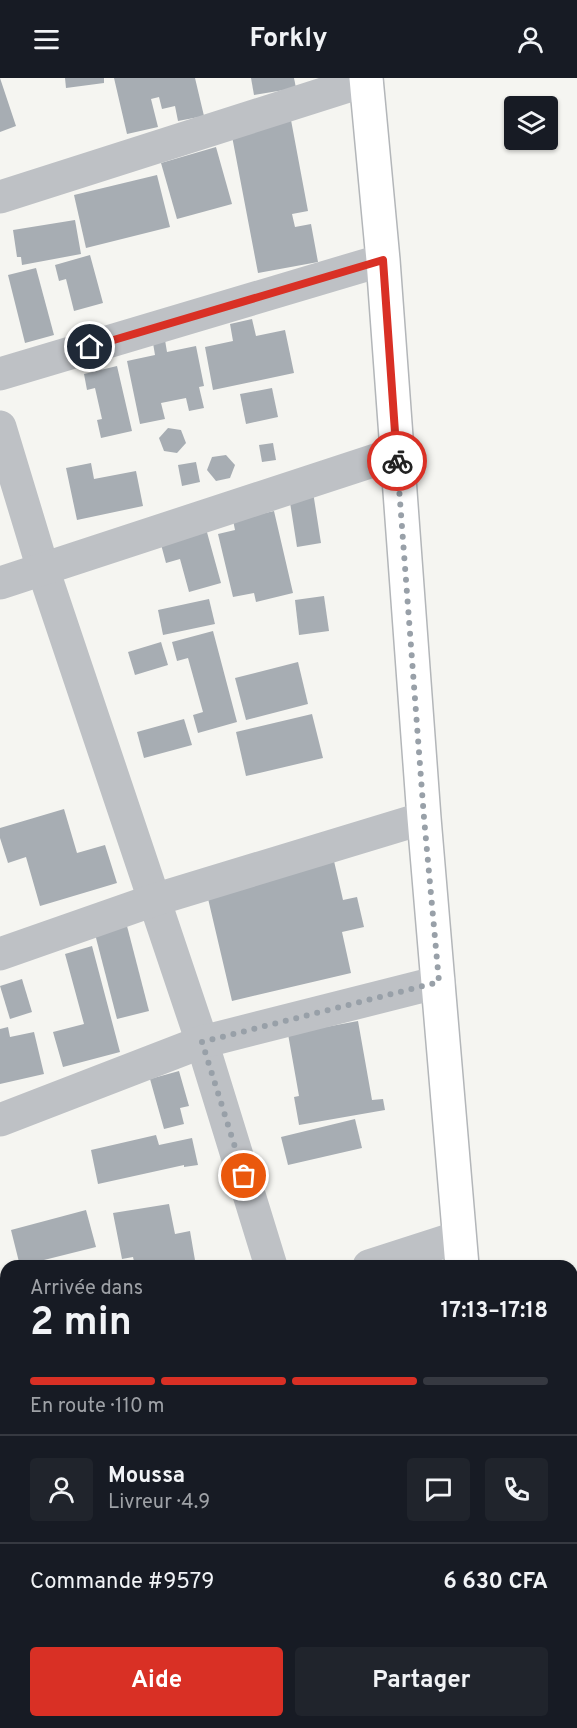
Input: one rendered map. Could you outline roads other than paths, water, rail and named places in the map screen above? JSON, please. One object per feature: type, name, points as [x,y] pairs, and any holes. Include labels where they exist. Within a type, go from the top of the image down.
[{"type":"highway","points":[[367,79],[460,1251]]},
{"type":"street","points":[[0,197],[367,79]]},
{"type":"street","points":[[0,374],[383,260]]},
{"type":"street","points":[[0,427],[42,569],[202,1042],[269,1260]]},
{"type":"street","points":[[0,583],[397,453]]},
{"type":"street","points":[[0,954],[154,900],[424,818]]},
{"type":"street","points":[[0,1120],[202,1042],[439,982]]},
{"type":"street","points":[[405,1260],[460,1251]]}]
